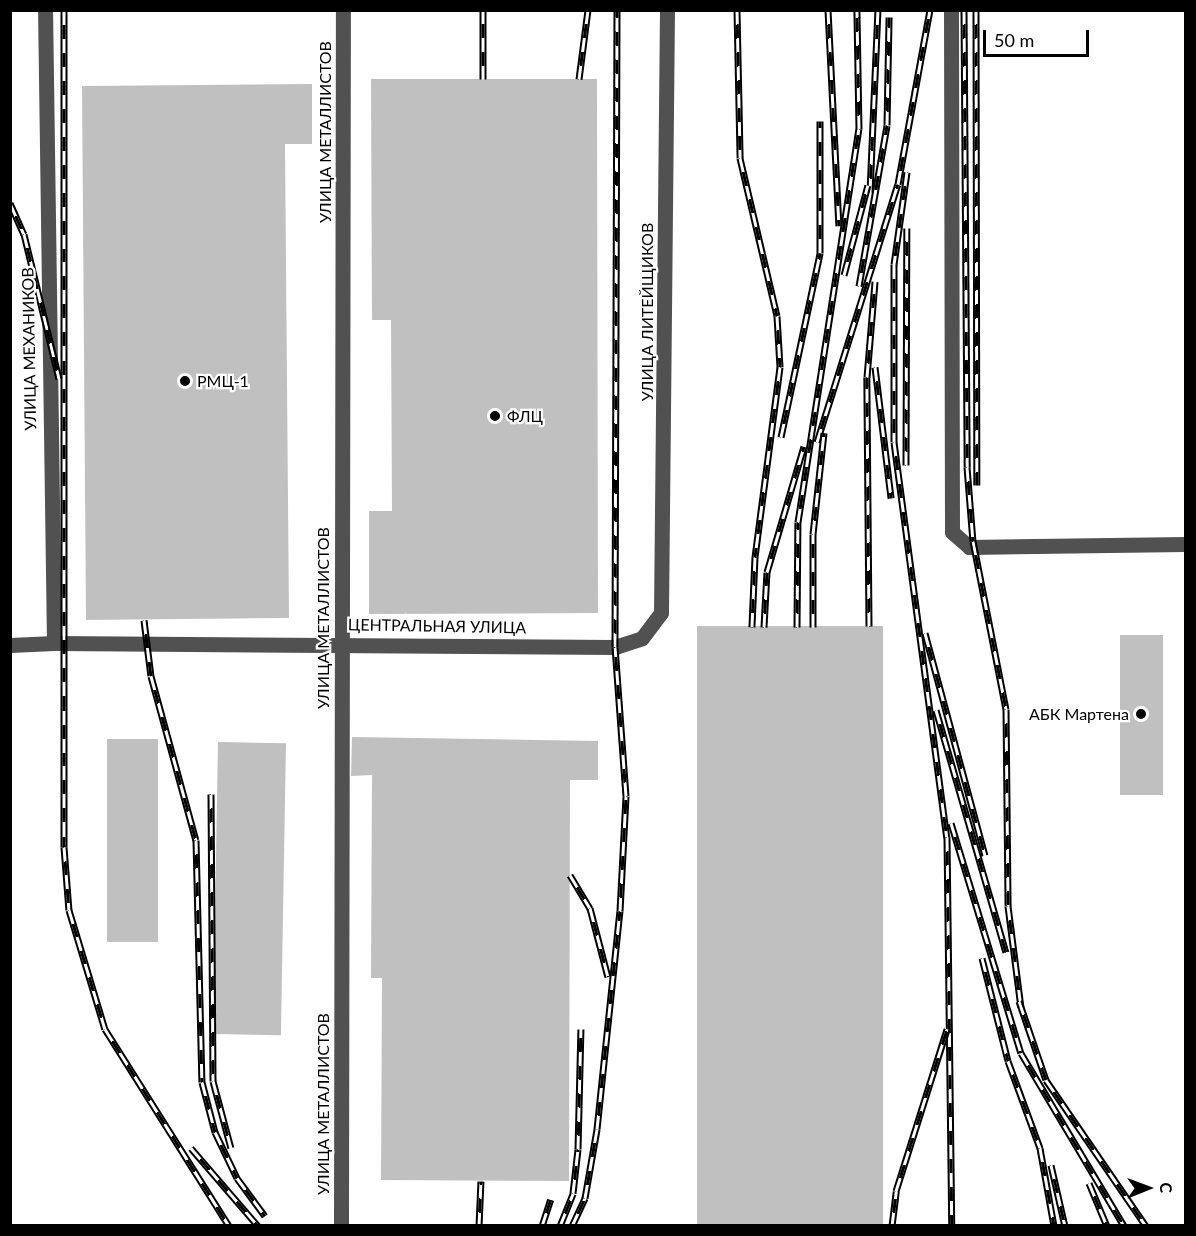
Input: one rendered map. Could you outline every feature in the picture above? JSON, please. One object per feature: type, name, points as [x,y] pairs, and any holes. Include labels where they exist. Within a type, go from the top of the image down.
[{"type":"street","name":"УЛИЦА МЕХАНИКОВ","points":[[45,10],[54,644]]},
{"type":"street","name":"УЛИЦА МЕТАЛЛИСТОВ","points":[[341,1226],[343,10]]},
{"type":"street","name":"УЛИЦА ЛИТЕЙЩИКОВ","points":[[661,613],[666,10]]},
{"type":"street","points":[[951,10],[952,532],[969,547],[1185,544]]},
{"type":"street","name":"ЦЕНТРАЛЬНАЯ УЛИЦА","points":[[54,644],[341,642],[615,647],[642,638],[661,613]]},
{"type":"street","points":[[10,645],[54,644]]},
{"type":"building","name":"ФЛЦ","points":[[371,79],[597,79],[598,613],[369,614],[369,511],[392,511],[391,320],[372,320]]},
{"type":"building","name":"РМЦ-1","points":[[312,84],[312,144],[285,144],[289,618],[86,620],[82,86]]},
{"type":"building","points":[[697,626],[883,626],[883,1226],[697,1226]]},
{"type":"building","name":"АБК Мартена","points":[[1120,635],[1163,635],[1163,795],[1120,795]]},
{"type":"building","points":[[352,737],[598,741],[598,780],[570,780],[569,1181],[381,1180],[382,978],[371,978],[372,775],[351,776]]},
{"type":"building","points":[[107,739],[158,739],[158,942],[107,942]]},
{"type":"building","points":[[218,742],[286,743],[281,1035],[213,1034]]},
{"type":"railway","points":[[64,10],[64,847],[69,910],[105,1029],[229,1226]]},
{"type":"railway","points":[[483,10],[483,79]]},
{"type":"railway","points":[[579,79],[588,10]]},
{"type":"railway","points":[[572,1226],[585,1198],[597,1129],[620,911],[626,796],[615,647],[617,10]]},
{"type":"railway","points":[[737,10],[740,158],[777,316],[780,367],[755,557],[752,627]]},
{"type":"railway","points":[[828,10],[839,226]]},
{"type":"railway","points":[[797,627],[798,522],[859,129],[857,10]]},
{"type":"railway","points":[[870,192],[878,10]]},
{"type":"railway","points":[[817,442],[898,184],[930,10]]},
{"type":"railway","points":[[964,10],[967,467],[973,541],[1006,709],[1008,906],[1021,1007]]},
{"type":"railway","points":[[976,10],[977,485]]},
{"type":"railway","points":[[859,286],[887,125],[889,17]]},
{"type":"railway","points":[[781,437],[820,253],[820,121]]},
{"type":"railway","points":[[907,172],[894,264],[894,442],[947,837],[952,1226]]},
{"type":"railway","points":[[844,275],[868,185]]},
{"type":"railway","points":[[10,203],[24,234],[59,379]]},
{"type":"railway","points":[[906,465],[907,228]]},
{"type":"railway","points":[[869,626],[867,377],[875,281]]},
{"type":"railway","points":[[875,367],[891,498]]},
{"type":"railway","points":[[813,627],[813,534],[824,433]]},
{"type":"railway","points":[[764,627],[767,572],[804,446]]},
{"type":"railway","points":[[144,620],[151,676],[196,840],[202,1082],[215,1132],[237,1178],[265,1216]]},
{"type":"railway","points":[[925,633],[985,855]]},
{"type":"railway","points":[[936,710],[1006,952]]},
{"type":"railway","points":[[211,794],[213,1081],[231,1148]]},
{"type":"railway","points":[[951,823],[1021,1053],[1124,1226]]},
{"type":"railway","points":[[570,875],[590,908],[608,977]]},
{"type":"railway","points":[[982,958],[1008,1061],[1040,1148],[1054,1226]]},
{"type":"railway","points":[[1019,1001],[1046,1080],[1146,1226]]},
{"type":"railway","points":[[560,1226],[573,1193],[578,1149],[581,1029]]},
{"type":"railway","points":[[892,1226],[896,1191],[947,1029]]},
{"type":"railway","points":[[191,1148],[258,1226]]},
{"type":"railway","points":[[1051,1165],[1065,1226]]},
{"type":"railway","points":[[479,1226],[481,1181]]},
{"type":"railway","points":[[1089,1183],[1107,1226]]},
{"type":"railway","points":[[542,1226],[551,1199]]},
{"type":"place","name":"РМЦ-1","points":[[185,381]]},
{"type":"place","name":"ФЛЦ","points":[[495,416]]},
{"type":"place","name":"АБК Мартена","points":[[1141,714]]}]
